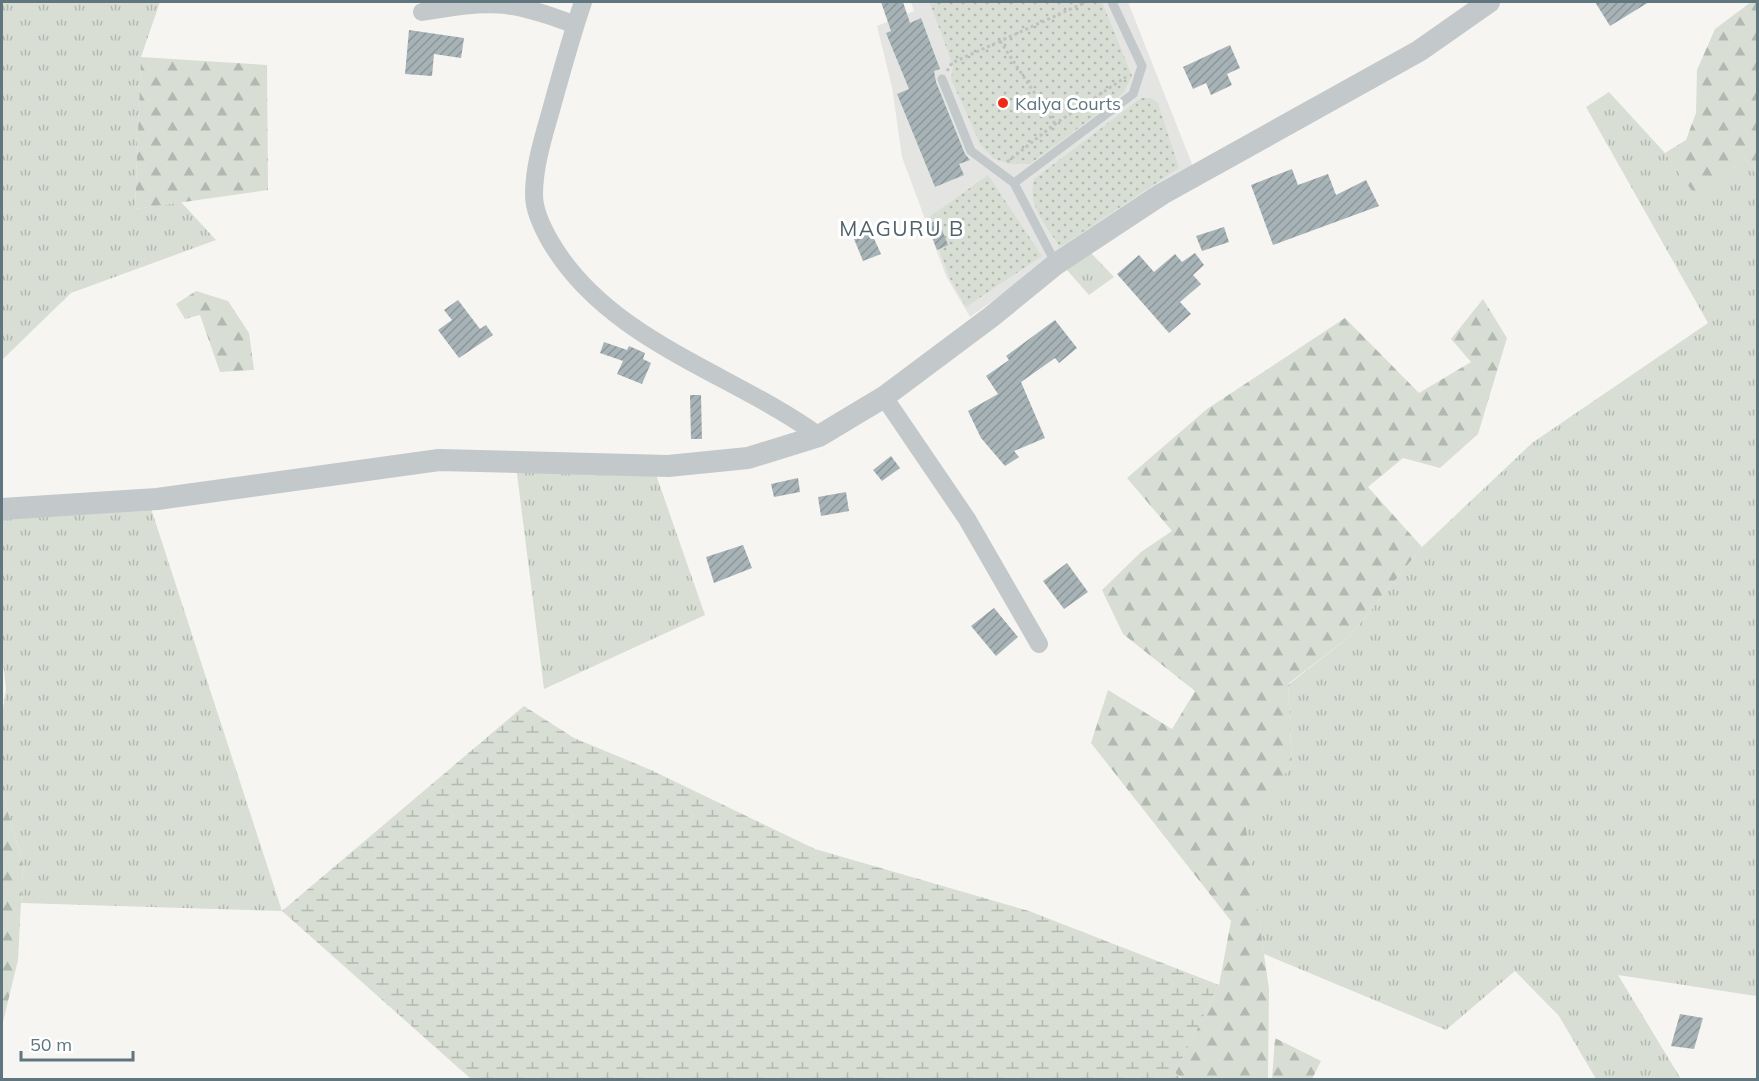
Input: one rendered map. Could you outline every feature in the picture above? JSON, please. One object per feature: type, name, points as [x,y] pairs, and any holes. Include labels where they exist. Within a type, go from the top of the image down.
[{"type":"street","points":[[583,2],[538,158],[534,197],[540,224],[558,254],[581,282],[643,334],[742,388],[819,436]]},
{"type":"street","points":[[2,509],[157,499],[439,460],[668,466],[748,458],[819,436],[884,397],[991,317],[1056,264],[1162,194],[1419,51],[1490,2]]},
{"type":"street","points":[[422,12],[464,4],[503,3],[533,9],[575,25]]},
{"type":"street","points":[[884,397],[967,519],[1039,644]]},
{"type":"lane","points":[[1014,183],[1133,94],[1142,66],[1112,2]]},
{"type":"lane","points":[[942,79],[970,151],[1014,183],[1056,264]]},
{"type":"path","points":[[942,79],[952,63],[1086,2]]},
{"type":"path","points":[[1000,41],[1055,124]]},
{"type":"path","points":[[997,170],[1055,124],[1142,66]]},
{"type":"shaded area","points":[[911,2],[1128,2],[1194,169],[1059,254],[970,317],[946,276],[902,157],[892,87],[877,26],[914,11]]},
{"type":"green space","points":[[2,2],[160,2],[141,57],[135,209],[181,202],[216,240],[71,293],[2,360]]},
{"type":"green space","points":[[1102,2],[1132,76],[1124,92],[1112,103],[1030,164],[1010,164],[994,159],[980,144],[951,79],[953,66],[930,3]]},
{"type":"green space","points":[[1751,2],[1758,2],[1757,178],[1746,157],[1697,198],[1665,153],[1686,140],[1696,113],[1697,70],[1715,29]]},
{"type":"green space","points":[[141,57],[267,65],[268,190],[135,209]]},
{"type":"green space","points":[[1609,92],[1665,153],[1697,197],[1746,157],[1758,178],[1758,993],[1756,996],[1618,975],[1681,1079],[1596,1079],[1559,1016],[1515,971],[1446,1030],[1264,954],[1244,822],[1292,765],[1288,685],[1350,636],[1422,547],[1532,443],[1708,323],[1586,107]]},
{"type":"green space","points":[[1141,98],[1151,98],[1158,103],[1179,168],[1060,247],[1035,207],[1034,179]]},
{"type":"green space","points":[[988,175],[1042,256],[966,307],[948,275],[928,218]]},
{"type":"green space","points":[[1090,252],[1114,277],[1089,295],[1066,269]]},
{"type":"green space","points":[[196,291],[228,301],[249,333],[254,370],[220,372],[200,315],[185,319],[176,304]]},
{"type":"green space","points":[[1483,299],[1507,338],[1478,434],[1440,468],[1403,458],[1368,487],[1422,547],[1350,636],[1288,684],[1292,765],[1245,822],[1269,989],[1268,1079],[1183,1079],[1175,1073],[1219,985],[1231,921],[1091,743],[1108,690],[1172,729],[1195,691],[1123,634],[1102,590],[1141,552],[1172,531],[1127,478],[1207,409],[1345,318],[1419,393],[1471,362],[1451,339]]},
{"type":"green space","points":[[516,466],[653,466],[705,615],[544,689]]},
{"type":"green space","points":[[146,493],[282,911],[21,903],[23,864],[2,791],[2,716],[6,689],[2,654],[2,513]]},
{"type":"green space","points":[[524,706],[574,738],[651,770],[815,849],[1029,911],[1219,985],[1175,1073],[1181,1079],[471,1079],[282,911]]},
{"type":"green space","points":[[2,791],[23,864],[18,960],[2,1026]]},
{"type":"green space","points":[[1275,1038],[1321,1061],[1312,1079],[1272,1079]]},
{"type":"building","points":[[881,2],[903,2],[910,23],[921,18],[940,69],[934,71],[936,82],[965,154],[970,160],[959,164],[964,175],[935,187],[897,94],[909,89],[886,33],[891,31]]},
{"type":"building","points":[[1595,2],[1649,2],[1610,26]]},
{"type":"building","points":[[409,30],[464,38],[461,58],[434,54],[432,76],[405,74]]},
{"type":"building","points":[[1230,45],[1240,68],[1227,74],[1232,85],[1211,95],[1206,83],[1193,89],[1183,67]]},
{"type":"building","points":[[1292,169],[1298,185],[1328,174],[1336,195],[1366,180],[1379,206],[1273,245],[1251,185]]},
{"type":"building","points":[[938,220],[948,245],[937,250],[927,224]]},
{"type":"building","points":[[1224,227],[1229,242],[1202,251],[1196,236]]},
{"type":"building","points":[[871,232],[881,254],[863,261],[854,239]]},
{"type":"building","points":[[1195,253],[1204,265],[1193,275],[1201,284],[1180,302],[1191,314],[1169,333],[1117,274],[1139,255],[1154,272],[1175,254],[1182,262]]},
{"type":"building","points":[[458,300],[480,329],[486,325],[493,335],[459,358],[438,330],[452,320],[444,310]]},
{"type":"building","points":[[1055,320],[1077,348],[1059,363],[1055,358],[1021,382],[1045,438],[1014,451],[1019,457],[1005,466],[981,438],[968,411],[998,394],[986,376],[1009,360],[1006,356]]},
{"type":"building","points":[[604,342],[627,350],[629,346],[645,353],[643,359],[651,363],[642,384],[617,374],[623,361],[600,353]]},
{"type":"building","points":[[690,395],[701,395],[702,439],[691,439]]},
{"type":"building","points":[[891,456],[900,468],[882,481],[873,470]]},
{"type":"building","points":[[798,478],[800,492],[774,497],[771,484]]},
{"type":"building","points":[[846,492],[849,511],[821,516],[818,497]]},
{"type":"building","points":[[743,545],[752,568],[714,583],[706,557]]},
{"type":"building","points":[[1067,563],[1088,592],[1064,609],[1043,581]]},
{"type":"building","points":[[994,608],[1018,637],[996,656],[971,626]]},
{"type":"building","points":[[1680,1014],[1703,1018],[1694,1049],[1671,1046]]},
{"type":"place","name":"Kalya Courts","points":[[1003,103]]},
{"type":"district","name":"MAGURU B","points":[[902,228]]}]
